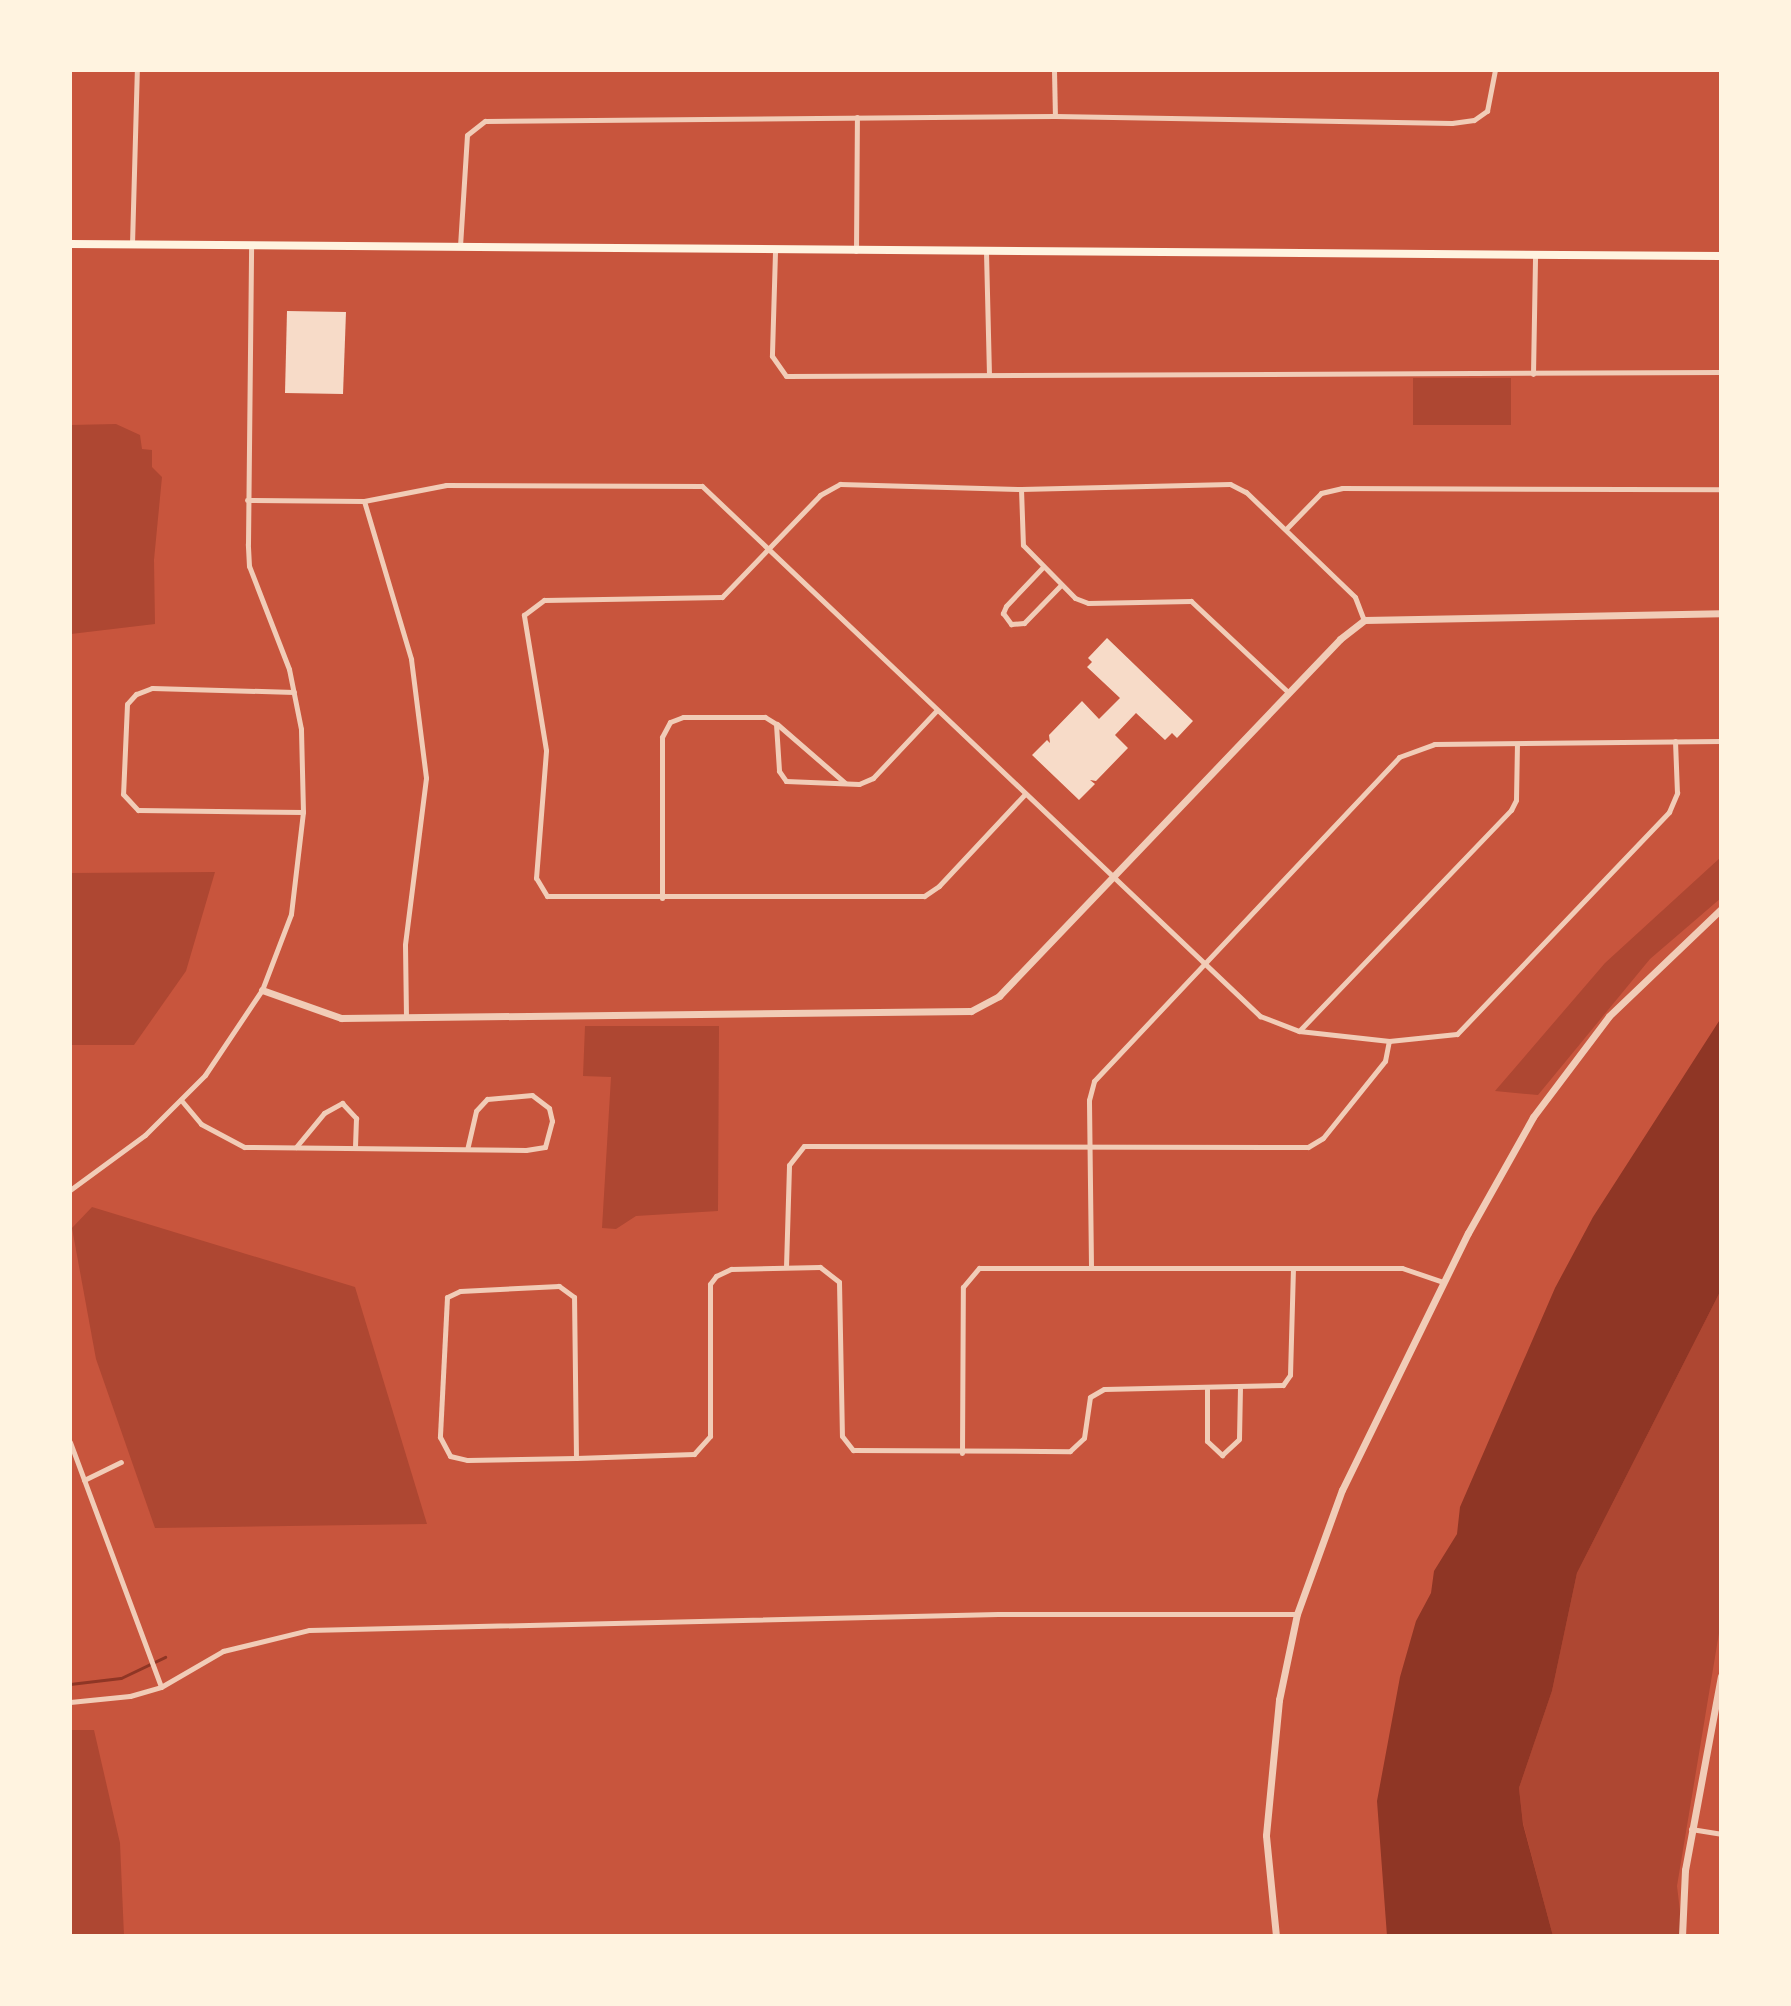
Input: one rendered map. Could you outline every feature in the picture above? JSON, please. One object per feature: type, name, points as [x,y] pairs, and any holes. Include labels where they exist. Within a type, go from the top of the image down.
[{"type":"main road","points":[[70,244],[460,246],[775,252],[1721,256]]},
{"type":"street","points":[[132,244],[137,70]]},
{"type":"street","points":[[1054,70],[1055,116]]},
{"type":"street","points":[[460,246],[467,135],[485,121],[1055,116],[1463,122],[1481,116],[1491,104],[1495,70]]},
{"type":"street","points":[[856,251],[857,117]]},
{"type":"street","points":[[70,1190],[145,1135],[205,1075],[262,990],[291,914],[303,812],[294,692],[280,640],[249,566],[247,500],[251,244]]},
{"type":"street","points":[[775,252],[772,356],[786,376],[1721,372]]},
{"type":"street","points":[[986,252],[989,374]]},
{"type":"street","points":[[1533,374],[1536,254]]},
{"type":"street","points":[[1026,794],[939,886],[924,896],[557,899],[540,890],[536,878],[546,750],[524,615],[544,600],[715,600],[820,495],[840,484],[1021,489],[1230,484],[1286,529],[1355,597],[1364,620]]},
{"type":"street","points":[[247,500],[364,501],[446,485],[702,486],[1270,1023],[1299,1031],[1389,1041],[1446,1039],[1466,1027],[1669,812],[1677,793],[1675,741]]},
{"type":"street","points":[[1286,529],[1321,493],[1342,488],[1721,489]]},
{"type":"street","points":[[1021,489],[1023,545],[1061,585],[1088,603],[1191,601],[1290,694]]},
{"type":"street","points":[[364,501],[411,659],[426,778],[405,945],[406,1017]]},
{"type":"street","points":[[1042,568],[1006,606],[1003,613],[1011,624],[1024,623],[1061,585]]},
{"type":"street","points":[[262,990],[341,1018],[959,1013],[999,996],[1364,620],[1721,613]]},
{"type":"street","points":[[294,692],[152,688],[136,694],[127,704],[123,794],[138,810],[303,812]]},
{"type":"street","points":[[776,724],[783,779],[846,784],[873,778],[937,710]]},
{"type":"street","points":[[662,898],[665,727],[683,717],[765,717],[846,784]]},
{"type":"street","points":[[1091,1266],[1089,1146],[1094,1081],[1399,757],[1434,744],[1721,741]]},
{"type":"street","points":[[1299,1031],[1511,810],[1516,800],[1517,745]]},
{"type":"street","points":[[1276,1936],[1266,1835],[1279,1700],[1297,1614],[1342,1490],[1443,1282],[1511,1153],[1556,1083],[1644,979],[1721,909]]},
{"type":"street","points":[[786,1267],[789,1165],[804,1146],[1308,1147],[1323,1138],[1385,1061],[1389,1041]]},
{"type":"street","points":[[181,1100],[219,1137],[244,1147],[296,1147],[355,1147],[468,1147],[545,1147],[552,1121],[549,1108],[532,1095],[480,1104],[468,1147]]},
{"type":"street","points":[[296,1147],[324,1113],[342,1103],[356,1118],[355,1147]]},
{"type":"street","points":[[576,1458],[574,1297],[559,1286],[460,1291],[447,1297],[440,1437],[450,1456],[576,1458],[694,1454],[710,1436],[710,1284],[731,1269],[786,1267],[820,1267],[839,1282],[846,1444],[862,1451],[1070,1451],[1084,1438],[1090,1397],[1104,1389],[1276,1388],[1290,1375],[1293,1270]]},
{"type":"street","points":[[962,1453],[966,1278],[979,1268],[1413,1269],[1443,1282]]},
{"type":"street","points":[[1207,1389],[1207,1441],[1222,1455],[1239,1439],[1240,1389]]},
{"type":"street","points":[[70,1442],[161,1687]]},
{"type":"street","points":[[84,1480],[121,1462]]},
{"type":"street","points":[[70,1702],[130,1696],[161,1687],[223,1651],[309,1630],[998,1614],[1297,1614]]},
{"type":"street","points":[[1682,1936],[1691,1829],[1718,1714],[1721,1676]]},
{"type":"street","points":[[1691,1829],[1721,1834]]},
{"type":"shaded area","points":[[1413,378],[1511,378],[1511,425],[1413,425]]},
{"type":"shaded area","points":[[116,424],[140,435],[142,449],[152,450],[152,467],[162,477],[154,560],[155,624],[71,634],[70,647],[70,425]]},
{"type":"shaded area","points":[[1721,857],[1721,898],[1650,959],[1538,1095],[1495,1091],[1605,963]]},
{"type":"shaded area","points":[[215,872],[186,971],[134,1045],[70,1045],[70,873]]},
{"type":"shaded area","points":[[1721,1018],[1721,1290],[1577,1573],[1552,1691],[1519,1788],[1523,1824],[1553,1936],[1387,1936],[1377,1801],[1400,1677],[1416,1621],[1431,1593],[1434,1571],[1457,1534],[1460,1507],[1555,1288],[1593,1217]]},
{"type":"shaded area","points":[[585,1026],[719,1026],[718,1211],[636,1216],[616,1229],[602,1228],[611,1077],[583,1076]]},
{"type":"shaded area","points":[[92,1207],[355,1287],[427,1524],[155,1528],[96,1359],[72,1228]]},
{"type":"shaded area","points":[[1721,1290],[1721,1621],[1677,1886],[1683,1936],[1553,1936],[1523,1823],[1519,1788],[1552,1691],[1577,1573]]},
{"type":"shaded area","points":[[70,1730],[94,1730],[120,1843],[124,1936],[70,1936]]},
{"type":"building","points":[[287,311],[346,312],[343,394],[285,393]]},
{"type":"building","points":[[1107,638],[1193,721],[1177,738],[1172,733],[1165,740],[1136,713],[1115,735],[1128,748],[1096,781],[1090,780],[1095,784],[1079,800],[1032,755],[1047,740],[1050,743],[1049,735],[1082,701],[1099,719],[1120,698],[1087,667],[1092,662],[1088,658]]},
{"type":"waterway","points":[[70,1684],[121,1678],[165,1657]]}]
